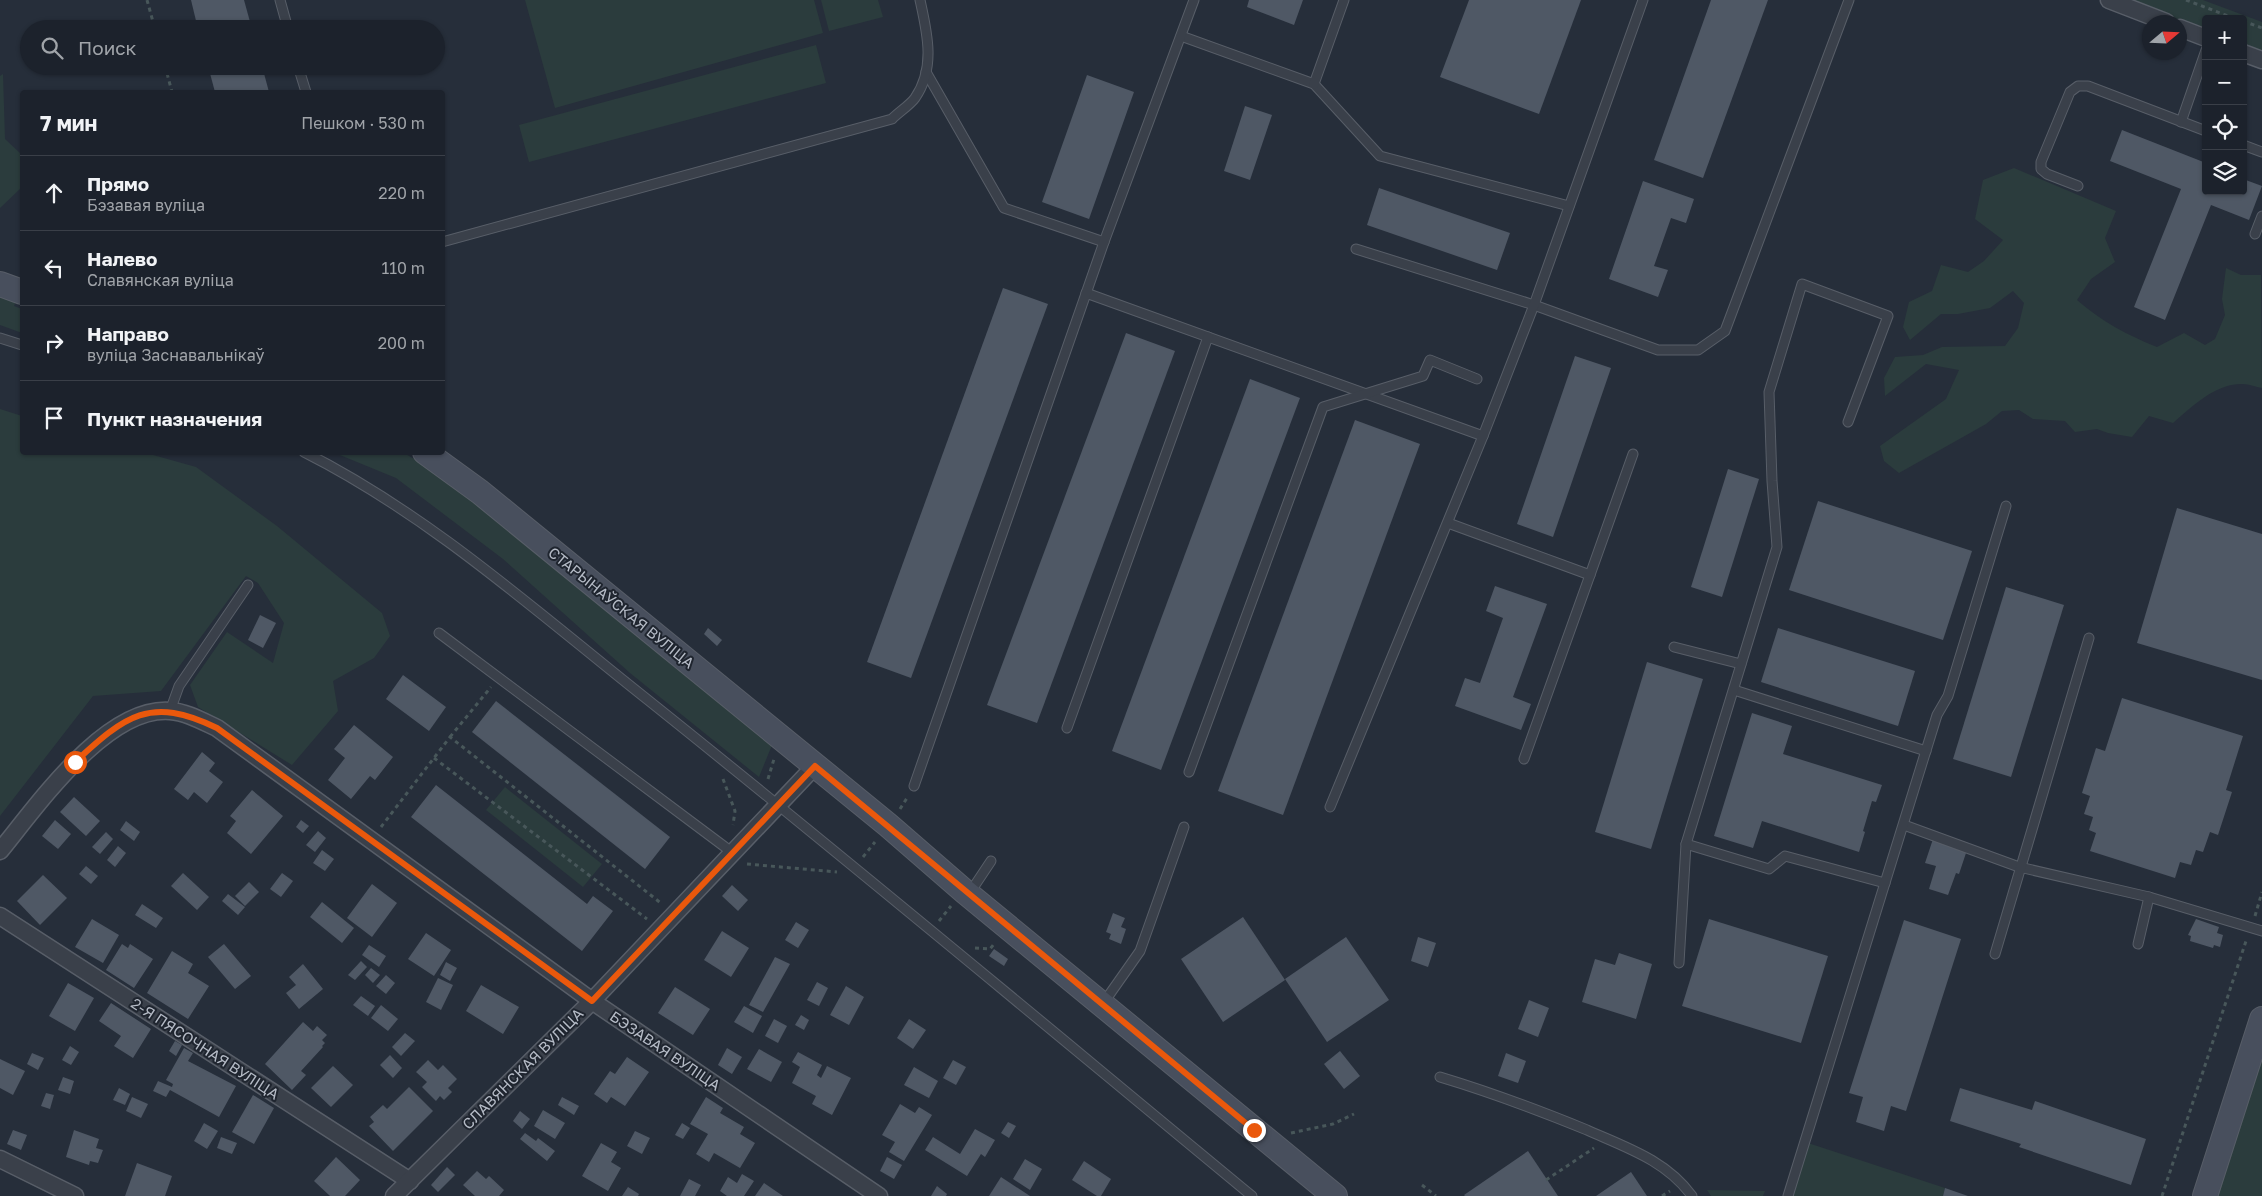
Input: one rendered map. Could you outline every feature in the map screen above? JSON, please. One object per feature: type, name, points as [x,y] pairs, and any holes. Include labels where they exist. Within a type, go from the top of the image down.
[{"type":"main road","points":[[0,284],[20,291]]},
{"type":"main road","name":"СТАРЫНАЎСКАЯ ВУЛІЦА","points":[[429,455],[480,492],[815,766],[968,895],[1335,1196]]},
{"type":"main road","points":[[2205,1196],[2262,1019]]},
{"type":"street","points":[[2114,1],[2149,15]]},
{"type":"street","points":[[2187,31],[2202,36]]},
{"type":"street","points":[[2247,54],[2262,60]]},
{"type":"street","name":"БЭЗАВАЯ ВУЛІЦА","points":[[0,851],[75,762],[119,725],[153,712],[170,711],[193,716],[217,728],[592,1001],[879,1196]]},
{"type":"street","name":"СЛАВЯНСКАЯ ВУЛІЦА","points":[[394,1196],[592,1001],[815,766]]},
{"type":"street","name":"2-Я ПЯСОЧНАЯ ВУЛІЦА","points":[[0,916],[410,1181]]},
{"type":"street","points":[[0,1159],[75,1196]]},
{"type":"lane","points":[[280,0],[286,20]]},
{"type":"lane","points":[[445,241],[892,118],[915,98],[926,72],[929,41],[920,0]]},
{"type":"lane","points":[[914,786],[1104,242],[1194,0]]},
{"type":"lane","points":[[1314,84],[1344,0]]},
{"type":"lane","points":[[1330,807],[1448,523],[1534,305],[1643,0]]},
{"type":"lane","points":[[1356,249],[1534,305],[1658,350],[1698,350],[1725,331],[1849,0]]},
{"type":"lane","points":[[1181,36],[1314,84],[1380,156],[1569,206]]},
{"type":"lane","points":[[2181,122],[2203,60]]},
{"type":"lane","points":[[926,72],[1004,208],[1104,242]]},
{"type":"lane","points":[[301,75],[305,90]]},
{"type":"lane","points":[[2078,186],[2047,174],[2041,169],[2041,162],[2070,92],[2078,86],[2088,86],[2202,130]]},
{"type":"lane","points":[[2247,146],[2262,152]]},
{"type":"lane","points":[[2255,234],[2262,216]]},
{"type":"lane","points":[[1679,963],[1686,844],[1778,547],[1772,481],[1769,392],[1802,284],[1888,316],[1848,422]]},
{"type":"lane","points":[[1086,293],[1363,395],[1483,436]]},
{"type":"lane","points":[[1067,728],[1208,337]]},
{"type":"lane","points":[[0,338],[20,344]]},
{"type":"lane","points":[[1189,772],[1324,408],[1423,376],[1430,360],[1477,379]]},
{"type":"lane","points":[[1524,759],[1632,454]]},
{"type":"lane","points":[[309,455],[376,492],[456,548],[779,804],[1252,1196]]},
{"type":"lane","points":[[1788,1196],[1937,715],[1948,696],[2006,506]]},
{"type":"lane","points":[[1448,523],[1590,575]]},
{"type":"lane","points":[[170,711],[179,686],[248,585]]},
{"type":"lane","points":[[439,633],[731,854]]},
{"type":"lane","points":[[1995,954],[2019,866],[2089,638]]},
{"type":"lane","points":[[1674,647],[1741,664]]},
{"type":"lane","points":[[1734,690],[1926,751]]},
{"type":"lane","points":[[1904,825],[2019,866],[2149,897],[2262,931]]},
{"type":"lane","points":[[1102,1005],[1140,951],[1184,827]]},
{"type":"lane","points":[[1686,844],[1769,869],[1785,856],[1885,883]]},
{"type":"lane","points":[[968,895],[991,861]]},
{"type":"lane","points":[[2138,944],[2149,897]]},
{"type":"lane","points":[[1440,1077],[1537,1109],[1644,1154],[1674,1176],[1692,1196]]},
{"type":"path","points":[[147,0],[153,20]]},
{"type":"path","points":[[2186,0],[2225,15]]},
{"type":"path","points":[[2247,22],[2262,28]]},
{"type":"path","points":[[167,75],[171,90]]},
{"type":"path","points":[[372,840],[492,685],[500,691]]},
{"type":"path","points":[[450,737],[663,905]]},
{"type":"path","points":[[706,747],[729,791],[735,811],[731,854],[842,872]]},
{"type":"path","points":[[434,758],[648,919]]},
{"type":"path","points":[[2162,1196],[2262,892]]},
{"type":"path","points":[[658,910],[669,899]]},
{"type":"path","points":[[642,926],[653,914]]},
{"type":"path","points":[[1289,1133],[1334,1124],[1354,1114]]},
{"type":"path","points":[[1546,1180],[1601,1143],[1603,1138]]},
{"type":"path","points":[[1422,1185],[1436,1196]]},
{"type":"shaded area","points":[[525,0],[814,0],[823,33],[555,108]]},
{"type":"shaded area","points":[[821,0],[878,0],[883,17],[829,31]]},
{"type":"shaded area","points":[[2109,0],[2203,0],[2243,15],[2202,15],[2202,35],[2187,26],[2187,15],[2149,15]]},
{"type":"shaded area","points":[[2247,16],[2262,22],[2262,59],[2247,53]]},
{"type":"shaded area","points":[[816,45],[826,83],[529,162],[519,125]]},
{"type":"shaded area","points":[[3,74],[5,139],[20,153],[20,189],[0,208],[0,76]]},
{"type":"shaded area","points":[[2014,168],[2116,211],[2105,238],[2115,262],[2091,279],[2077,300],[2105,321],[2157,347],[2184,333],[2205,345],[2215,339],[2225,315],[2222,299],[2226,268],[2241,275],[2261,275],[2262,388],[2248,384],[2223,387],[2196,403],[2173,423],[2149,416],[2132,437],[2097,429],[2075,432],[2065,421],[2033,419],[2019,410],[2002,411],[1986,424],[1899,473],[1884,461],[1880,446],[1946,399],[1959,370],[1926,364],[1885,396],[1884,378],[1895,357],[1923,355],[1942,347],[2005,346],[2018,328],[2024,303],[2013,291],[1990,308],[1958,314],[1941,314],[1910,340],[1903,327],[1909,302],[1932,291],[1941,265],[1968,272],[1984,261],[2003,240],[1975,219],[1983,180]]},
{"type":"shaded area","points":[[0,296],[16,301],[14,306],[20,308],[20,332],[0,325]]},
{"type":"shaded area","points":[[0,409],[20,415],[20,455],[153,455],[196,467],[277,526],[382,613],[390,636],[374,658],[333,681],[338,711],[292,765],[198,707],[190,685],[227,632],[273,663],[284,623],[258,583],[246,576],[161,691],[93,696],[0,816]]},
{"type":"shaded area","points":[[340,455],[407,455],[451,481],[560,568],[667,661],[772,745],[759,777],[630,673],[503,559],[396,478]]},
{"type":"shaded area","points":[[505,787],[602,864],[583,887],[486,810]]},
{"type":"shaded area","points":[[2262,1037],[2262,1196],[2212,1196]]},
{"type":"shaded area","points":[[1805,1142],[1945,1188],[1943,1196],[1788,1196]]},
{"type":"shaded area","points":[[1707,1190],[1765,1191],[1763,1196],[1711,1196]]},
{"type":"building","points":[[191,0],[244,0],[250,20],[196,20]]},
{"type":"building","points":[[1249,0],[1303,0],[1294,25],[1247,7]]},
{"type":"building","points":[[1469,0],[1581,0],[1539,114],[1440,77]]},
{"type":"building","points":[[1711,0],[1768,0],[1703,178],[1654,160]]},
{"type":"building","points":[[210,75],[264,75],[268,90],[214,90]]},
{"type":"building","points":[[1087,75],[1134,92],[1089,219],[1042,202]]},
{"type":"building","points":[[1245,106],[1272,115],[1250,180],[1224,171]]},
{"type":"building","points":[[2122,130],[2202,161],[2202,195],[2247,195],[2247,180],[2262,186],[2249,220],[2211,205],[2165,320],[2134,307],[2181,189],[2110,161]]},
{"type":"building","points":[[1643,181],[1694,199],[1686,223],[1671,218],[1654,266],[1668,270],[1658,297],[1609,279]]},
{"type":"building","points":[[1379,188],[1510,233],[1497,270],[1367,225]]},
{"type":"building","points":[[1003,288],[1048,304],[911,678],[867,662]]},
{"type":"building","points":[[1126,333],[1175,351],[1037,723],[987,705]]},
{"type":"building","points":[[1575,356],[1611,368],[1553,537],[1517,524]]},
{"type":"building","points":[[1250,379],[1300,398],[1161,770],[1112,751]]},
{"type":"building","points":[[1355,420],[1420,444],[1283,815],[1218,791]]},
{"type":"building","points":[[1728,469],[1759,479],[1722,597],[1691,587]]},
{"type":"building","points":[[1818,501],[1972,551],[1943,640],[1789,590]]},
{"type":"building","points":[[2177,508],[2262,534],[2262,680],[2137,643]]},
{"type":"building","points":[[1495,586],[1547,604],[1513,697],[1531,704],[1521,730],[1455,706],[1465,678],[1480,683],[1503,618],[1486,611]]},
{"type":"building","points":[[2006,587],[2064,605],[2011,777],[1953,759]]},
{"type":"building","points":[[260,615],[276,623],[263,648],[248,640]]},
{"type":"building","points":[[708,628],[722,640],[717,646],[704,634]]},
{"type":"building","points":[[1778,628],[1915,671],[1898,726],[1761,682]]},
{"type":"building","points":[[1647,662],[1703,679],[1651,849],[1595,832]]},
{"type":"building","points":[[403,675],[446,707],[429,731],[386,699]]},
{"type":"building","points":[[2122,698],[2243,736],[2226,790],[2232,792],[2218,835],[2210,832],[2203,852],[2196,850],[2191,865],[2180,862],[2175,878],[2090,851],[2096,833],[2089,830],[2093,817],[2084,814],[2090,796],[2082,793],[2096,748],[2105,751]]},
{"type":"building","points":[[496,701],[670,837],[645,869],[472,732]]},
{"type":"building","points":[[1752,713],[1792,726],[1783,754],[1882,785],[1876,802],[1872,801],[1859,852],[1762,821],[1753,848],[1714,836]]},
{"type":"building","points":[[354,725],[393,757],[375,780],[370,776],[351,799],[328,780],[345,758],[334,749]]},
{"type":"building","points":[[202,752],[215,763],[209,771],[223,782],[207,803],[194,792],[188,800],[174,789]]},
{"type":"building","points":[[436,785],[587,904],[593,896],[613,911],[582,951],[411,817]]},
{"type":"building","points":[[252,790],[283,816],[251,854],[227,833],[236,821],[230,816]]},
{"type":"building","points":[[74,797],[100,821],[86,836],[60,812]]},
{"type":"building","points":[[55,820],[71,834],[58,849],[42,836]]},
{"type":"building","points":[[301,820],[309,826],[303,833],[296,827]]},
{"type":"building","points":[[126,821],[140,832],[134,841],[120,830]]},
{"type":"building","points":[[318,831],[326,838],[315,852],[306,845]]},
{"type":"building","points":[[106,832],[113,839],[100,854],[92,847]]},
{"type":"building","points":[[1933,839],[1967,850],[1959,874],[1956,873],[1948,895],[1929,889],[1936,866],[1925,863]]},
{"type":"building","points":[[118,846],[126,853],[115,867],[107,860]]},
{"type":"building","points":[[322,850],[334,859],[325,871],[313,863]]},
{"type":"building","points":[[86,866],[98,876],[91,884],[79,874]]},
{"type":"building","points":[[183,873],[209,897],[197,910],[171,886]]},
{"type":"building","points":[[282,873],[293,881],[281,897],[270,889]]},
{"type":"building","points":[[43,875],[67,898],[40,925],[17,901]]},
{"type":"building","points":[[249,882],[259,892],[245,906],[235,896]]},
{"type":"building","points":[[372,884],[397,903],[372,937],[347,918]]},
{"type":"building","points":[[732,885],[748,900],[738,911],[722,896]]},
{"type":"building","points":[[228,894],[245,907],[238,915],[222,901]]},
{"type":"building","points":[[322,902],[354,928],[342,943],[310,917]]},
{"type":"building","points":[[142,904],[163,918],[156,928],[135,915]]},
{"type":"building","points":[[1113,913],[1125,918],[1121,927],[1126,929],[1121,944],[1109,939],[1111,934],[1106,932]]},
{"type":"building","points":[[1243,917],[1285,980],[1223,1022],[1181,959]]},
{"type":"building","points":[[92,919],[119,935],[103,963],[75,947]]},
{"type":"building","points":[[1709,919],[1828,956],[1801,1043],[1682,1006]]},
{"type":"building","points":[[2196,919],[2219,927],[2217,933],[2223,935],[2220,947],[2214,945],[2213,948],[2190,941],[2191,936],[2188,935]]},
{"type":"building","points":[[1904,920],[1961,939],[1906,1111],[1891,1106],[1884,1131],[1856,1122],[1863,1097],[1849,1093]]},
{"type":"building","points":[[796,922],[809,930],[798,948],[785,940]]},
{"type":"building","points":[[722,931],[749,948],[731,977],[704,960]]},
{"type":"building","points":[[426,933],[451,950],[434,976],[408,959]]},
{"type":"building","points":[[1346,937],[1389,1000],[1327,1042],[1285,979]]},
{"type":"building","points":[[1418,937],[1436,943],[1428,967],[1411,961]]},
{"type":"building","points":[[122,944],[128,948],[130,944],[153,959],[134,988],[106,970]]},
{"type":"building","points":[[224,944],[251,976],[235,989],[208,957]]},
{"type":"building","points":[[369,945],[386,956],[379,967],[362,955]]},
{"type":"building","points":[[994,949],[1008,959],[1004,966],[989,956]]},
{"type":"building","points":[[172,951],[193,964],[188,973],[209,986],[188,1019],[147,993]]},
{"type":"building","points":[[1619,953],[1652,964],[1636,1019],[1582,1002],[1595,959],[1615,965]]},
{"type":"building","points":[[775,957],[790,964],[763,1012],[749,1005]]},
{"type":"building","points":[[361,961],[367,967],[355,980],[348,975]]},
{"type":"building","points":[[446,962],[457,968],[450,981],[440,975]]},
{"type":"building","points":[[303,964],[323,989],[299,1009],[286,993],[296,985],[289,977]]},
{"type":"building","points":[[371,968],[380,975],[373,983],[365,975]]},
{"type":"building","points":[[386,975],[395,983],[386,994],[376,986]]},
{"type":"building","points":[[438,978],[453,985],[441,1010],[426,1002]]},
{"type":"building","points":[[817,982],[828,988],[819,1006],[807,1000]]},
{"type":"building","points":[[68,983],[94,998],[75,1031],[49,1016]]},
{"type":"building","points":[[481,985],[519,1007],[503,1034],[466,1011]]},
{"type":"building","points":[[846,986],[864,997],[849,1025],[830,1015]]},
{"type":"building","points":[[675,987],[710,1009],[693,1035],[658,1013]]},
{"type":"building","points":[[361,996],[375,1006],[368,1016],[353,1005]]},
{"type":"building","points":[[1529,1000],[1549,1008],[1538,1037],[1518,1029]]},
{"type":"building","points":[[111,1003],[151,1029],[133,1058],[114,1046],[121,1036],[99,1021]]},
{"type":"building","points":[[381,1005],[398,1019],[388,1031],[371,1018]]},
{"type":"building","points":[[744,1006],[762,1016],[753,1033],[734,1022]]},
{"type":"building","points":[[801,1015],[809,1020],[804,1030],[795,1025]]},
{"type":"building","points":[[774,1019],[787,1026],[778,1043],[765,1036]]},
{"type":"building","points":[[909,1019],[926,1030],[913,1049],[897,1038]]},
{"type":"building","points":[[303,1022],[313,1031],[317,1026],[327,1035],[322,1040],[325,1043],[323,1047],[301,1071],[306,1075],[292,1090],[265,1064]]},
{"type":"building","points":[[405,1033],[415,1041],[401,1056],[392,1047]]},
{"type":"building","points":[[175,1041],[182,1045],[176,1056],[169,1051]]},
{"type":"building","points":[[70,1046],[79,1052],[71,1065],[62,1060]]},
{"type":"building","points":[[184,1048],[193,1053],[188,1061],[236,1086],[219,1117],[170,1090],[166,1097],[153,1091],[158,1081],[172,1087],[173,1084],[166,1080]]},
{"type":"building","points":[[727,1048],[742,1057],[732,1074],[718,1065]]},
{"type":"building","points":[[759,1049],[782,1062],[771,1082],[747,1069]]},
{"type":"building","points":[[1340,1051],[1360,1076],[1344,1089],[1324,1064]]},
{"type":"building","points":[[798,1052],[822,1065],[817,1075],[821,1078],[827,1066],[851,1078],[832,1115],[812,1104],[816,1096],[792,1083],[800,1067],[792,1062]]},
{"type":"building","points":[[32,1053],[44,1058],[38,1070],[27,1064]]},
{"type":"building","points":[[1506,1053],[1526,1061],[1518,1083],[1498,1076]]},
{"type":"building","points":[[390,1055],[402,1068],[393,1078],[380,1065]]},
{"type":"building","points":[[627,1057],[649,1072],[625,1106],[611,1097],[607,1103],[594,1094],[610,1071],[615,1074]]},
{"type":"building","points":[[0,1059],[25,1071],[13,1095],[0,1088]]},
{"type":"building","points":[[428,1060],[438,1070],[443,1065],[457,1079],[448,1088],[452,1092],[444,1100],[440,1096],[436,1101],[422,1087],[427,1082],[416,1072]]},
{"type":"building","points":[[953,1060],[966,1067],[956,1085],[943,1078]]},
{"type":"building","points":[[333,1066],[353,1085],[331,1107],[311,1088]]},
{"type":"building","points":[[914,1067],[938,1081],[929,1098],[904,1085]]},
{"type":"building","points":[[63,1077],[74,1081],[70,1094],[58,1090]]},
{"type":"building","points":[[409,1087],[433,1111],[393,1151],[369,1126],[374,1122],[370,1117],[383,1105],[387,1109]]},
{"type":"building","points":[[119,1088],[130,1094],[125,1105],[113,1100]]},
{"type":"building","points":[[1960,1088],[2032,1110],[2035,1101],[2146,1139],[2131,1185],[2019,1147],[2021,1144],[1950,1121]]},
{"type":"building","points":[[46,1093],[54,1095],[50,1109],[41,1106]]},
{"type":"building","points":[[253,1095],[274,1108],[254,1144],[232,1132]]},
{"type":"building","points":[[132,1097],[148,1104],[141,1118],[126,1111]]},
{"type":"building","points":[[562,1097],[579,1106],[574,1115],[558,1105]]},
{"type":"building","points":[[706,1097],[723,1108],[720,1113],[744,1127],[740,1134],[755,1143],[740,1168],[714,1153],[709,1162],[696,1154],[708,1134],[690,1124]]},
{"type":"building","points":[[900,1104],[915,1113],[919,1107],[932,1115],[904,1161],[889,1152],[895,1142],[882,1135]]},
{"type":"building","points":[[543,1110],[565,1123],[555,1139],[534,1126]]},
{"type":"building","points":[[520,1111],[530,1119],[522,1129],[513,1121]]},
{"type":"building","points":[[1008,1122],[1016,1126],[1009,1138],[1001,1133]]},
{"type":"building","points":[[204,1123],[218,1131],[207,1149],[194,1141]]},
{"type":"building","points":[[682,1123],[690,1128],[683,1139],[675,1135]]},
{"type":"building","points":[[975,1129],[995,1140],[985,1157],[981,1154],[967,1176],[925,1150],[933,1137],[960,1154]]},
{"type":"building","points":[[13,1130],[27,1135],[21,1150],[7,1144]]},
{"type":"building","points":[[74,1130],[99,1139],[96,1148],[103,1150],[98,1163],[90,1161],[89,1165],[66,1157]]},
{"type":"building","points":[[635,1131],[650,1138],[642,1154],[627,1146]]},
{"type":"building","points":[[525,1133],[536,1141],[538,1138],[555,1151],[547,1161],[520,1139]]},
{"type":"building","points":[[221,1137],[237,1143],[232,1154],[217,1148]]},
{"type":"building","points":[[601,1143],[617,1152],[611,1162],[621,1168],[608,1191],[582,1176]]},
{"type":"building","points":[[1528,1151],[1558,1196],[1464,1195]]},
{"type":"building","points":[[336,1157],[360,1180],[345,1196],[330,1196],[314,1181]]},
{"type":"building","points":[[887,1157],[902,1165],[894,1179],[880,1171]]},
{"type":"building","points":[[1025,1159],[1042,1169],[1030,1190],[1013,1179]]},
{"type":"building","points":[[1084,1161],[1111,1179],[1101,1196],[1097,1196],[1072,1180]]},
{"type":"building","points":[[137,1163],[172,1176],[165,1196],[125,1196]]},
{"type":"building","points":[[447,1167],[455,1175],[438,1192],[431,1185]]},
{"type":"building","points":[[477,1171],[486,1179],[489,1176],[504,1190],[499,1196],[475,1196],[463,1185]]},
{"type":"building","points":[[1631,1172],[1647,1196],[1596,1196]]},
{"type":"building","points":[[742,1174],[754,1181],[744,1196],[727,1196],[720,1191],[728,1177],[737,1183]]},
{"type":"building","points":[[1001,1177],[1030,1196],[989,1196]]},
{"type":"building","points":[[689,1179],[701,1185],[695,1196],[680,1196]]},
{"type":"building","points":[[764,1183],[783,1196],[755,1196]]},
{"type":"building","points":[[937,1186],[947,1194],[946,1196],[931,1196]]},
{"type":"building","points":[[628,1187],[639,1194],[638,1196],[622,1196]]},
{"type":"building","points":[[1945,1188],[1968,1196],[1943,1196]]},
{"type":"route","points":[[75,762],[119,725],[136,717],[153,712],[170,711],[193,716],[217,728],[592,1001],[815,766],[1254,1130]]}]
